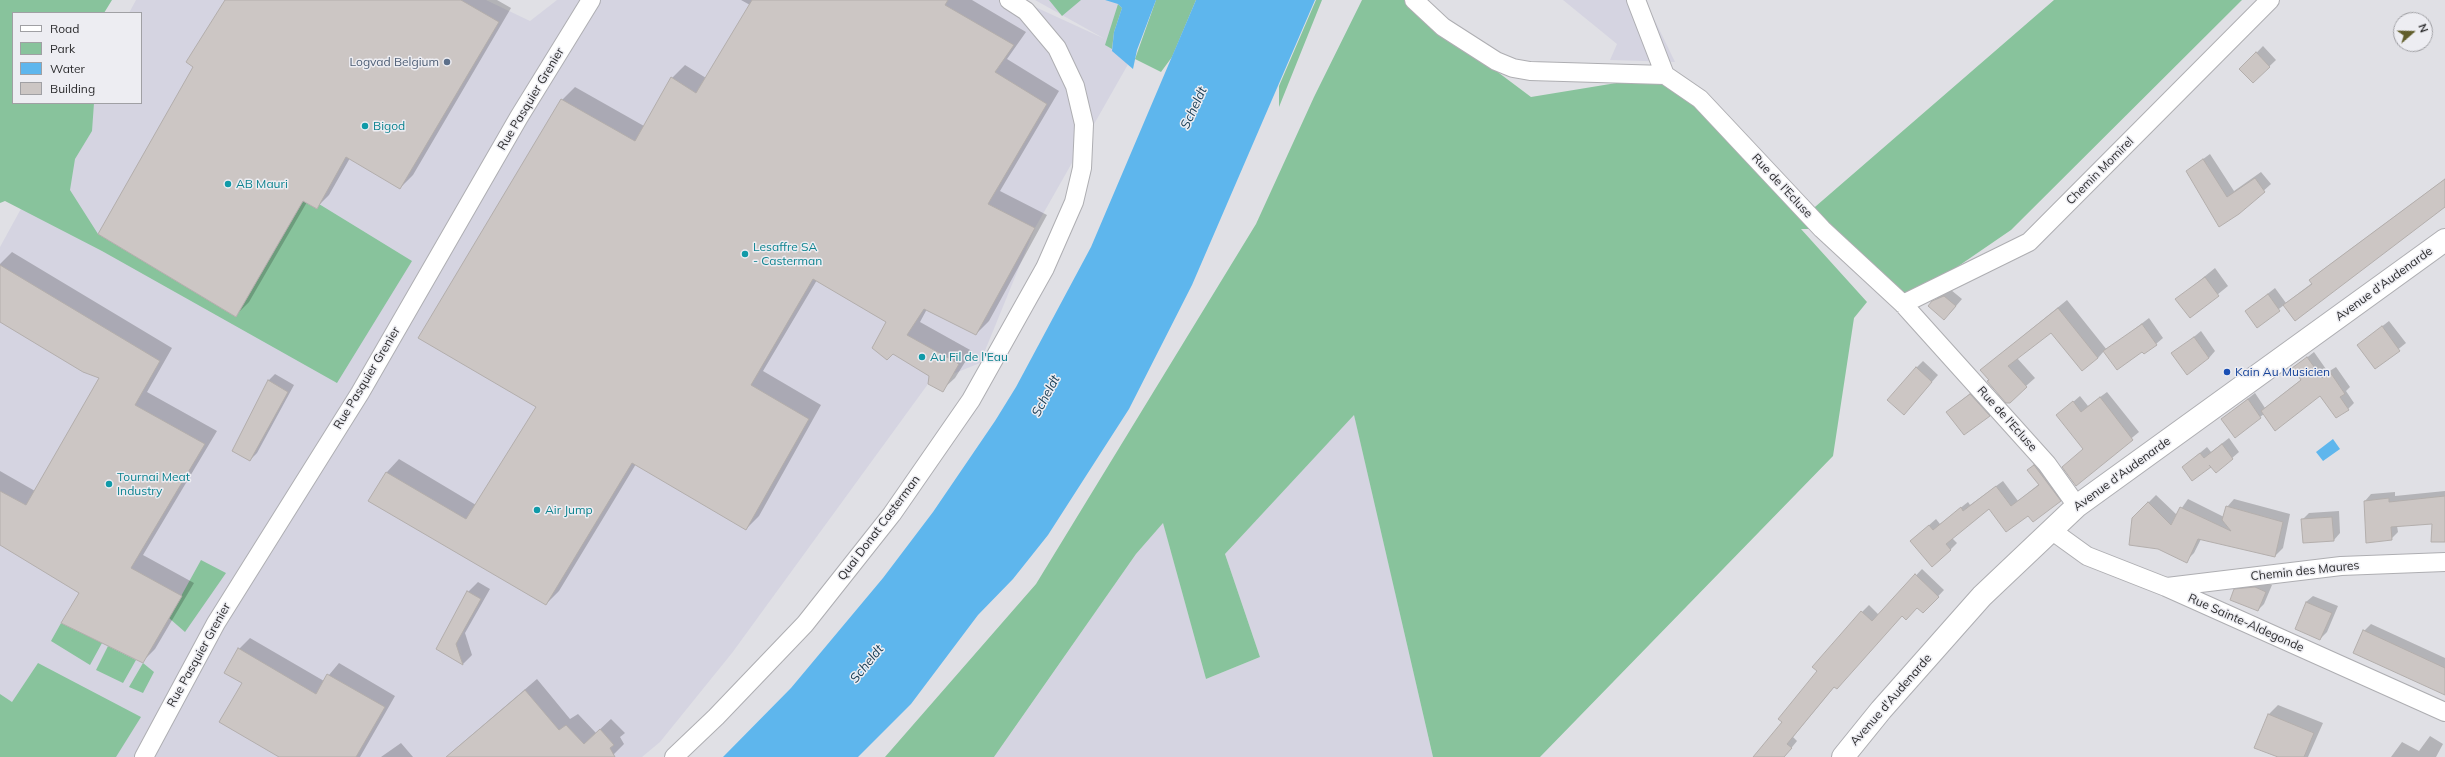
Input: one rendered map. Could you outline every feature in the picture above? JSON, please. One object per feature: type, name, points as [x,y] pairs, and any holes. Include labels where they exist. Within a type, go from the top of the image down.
[{"type":"main road","name":"Avenue d'Audenarde","points":[[1843,757],[1881,710],[1982,596],[2076,506],[2445,240]]},
{"type":"street","name":"Rue Pasquier Grenier","points":[[144,757],[216,623],[360,393],[519,117],[591,0]]},
{"type":"street","name":"Quai Donat Casterman","points":[[674,757],[716,717],[805,624],[892,514],[971,400],[1045,268],[1074,202],[1082,168],[1084,124],[1075,86],[1057,48],[1026,11],[1009,0]]},
{"type":"street","points":[[1414,0],[1443,27],[1496,61],[1513,68],[1530,71],[1665,75],[1636,0]]},
{"type":"street","name":"Chemin Momirel","points":[[1903,304],[2029,242],[2270,0]]},
{"type":"street","name":"Rue de l'Ecluse","points":[[1665,75],[1700,99],[1822,229],[1903,304],[2047,464],[2076,506]]},
{"type":"street","name":"Rue Sainte-Aldegonde","points":[[2050,530],[2087,556],[2166,587],[2445,712]]},
{"type":"street","name":"Chemin des Maures","points":[[2166,587],[2341,566],[2445,562]]},
{"type":"shaded area","points":[[136,0],[486,0],[530,21],[557,0],[1020,0],[1105,39],[1035,0],[1136,0],[1135,52],[1035,228],[980,363],[928,384],[732,653],[660,742],[642,757],[0,757],[0,247],[78,104],[142,104],[142,12],[130,12]]},
{"type":"shaded area","points":[[1563,0],[1645,0],[1675,62],[1610,60],[1617,44]]},
{"type":"shaded area","points":[[1354,414],[1433,757],[994,757],[1136,554],[1163,522],[1206,679],[1260,657],[1225,554]]},
{"type":"green space","points":[[0,0],[112,0],[105,12],[12,12],[12,104],[94,104],[92,131],[75,159],[70,190],[98,234],[236,317],[303,201],[317,209],[319,204],[412,261],[337,383],[102,251],[5,201],[0,203]]},
{"type":"green space","points":[[1049,0],[1081,0],[1062,16]]},
{"type":"green space","points":[[1156,0],[1196,0],[1172,57],[1161,72],[1135,59]]},
{"type":"green space","points":[[1316,0],[1322,0],[1279,107],[1279,86]]},
{"type":"green space","points":[[1362,0],[1405,0],[1411,7],[1531,97],[1665,75],[1822,229],[1801,229],[1867,302],[1854,318],[1833,456],[1540,757],[1433,757],[1354,415],[1225,554],[1260,657],[1206,679],[1163,523],[1136,554],[994,757],[885,757],[1036,584],[1256,224],[1314,97]]},
{"type":"green space","points":[[2054,0],[2242,0],[2011,230],[1903,304],[1808,213]]},
{"type":"green space","points":[[1118,4],[1122,8],[1114,32],[1112,49],[1105,45]]},
{"type":"green space","points":[[201,560],[226,573],[185,632],[169,618]]},
{"type":"green space","points":[[61,623],[102,643],[90,665],[51,641]]},
{"type":"green space","points":[[108,646],[136,660],[123,683],[96,670]]},
{"type":"green space","points":[[38,663],[141,717],[116,757],[0,757],[0,694],[12,702]]},
{"type":"green space","points":[[143,663],[154,672],[143,693],[129,687]]},
{"type":"water","points":[[1105,0],[1156,0],[1137,50],[1133,69],[1112,51],[1114,32],[1122,8],[1118,4]]},
{"type":"water","name":"Scheldt","points":[[1196,0],[1315,0],[1192,285],[1129,409],[1048,535],[1013,579],[978,615],[911,704],[858,757],[723,757],[791,688],[883,578],[933,512],[995,421],[1016,387],[1091,247]]},
{"type":"water","points":[[2333,439],[2340,449],[2323,461],[2316,452]]},
{"type":"building","points":[[225,0],[461,0],[499,22],[400,189],[346,157],[317,209],[303,201],[236,317],[98,234],[193,67],[186,62]]},
{"type":"building","name":"Lesaffre SA - Casterman","points":[[752,0],[948,0],[945,5],[1014,45],[995,72],[1047,104],[988,204],[1035,228],[976,335],[924,309],[907,335],[959,364],[943,392],[928,384],[929,376],[893,354],[887,360],[872,348],[886,322],[813,279],[751,385],[809,419],[746,530],[632,463],[546,605],[368,501],[386,472],[466,519],[536,407],[418,338],[561,99],[635,141],[671,77],[696,93]]},
{"type":"building","points":[[2256,52],[2270,67],[2253,83],[2239,69]]},
{"type":"building","points":[[2203,159],[2227,197],[2255,178],[2265,192],[2239,214],[2219,227],[2186,171]]},
{"type":"building","points":[[2445,179],[2445,207],[2295,321],[2283,305],[2312,284],[2309,280]]},
{"type":"building","name":"Tournai Meat Industry","points":[[0,265],[160,361],[135,405],[205,444],[131,568],[182,596],[143,663],[61,623],[79,593],[0,545],[0,491],[26,505],[99,378],[83,372],[0,322]]},
{"type":"building","points":[[2205,277],[2219,296],[2190,318],[2175,299]]},
{"type":"building","points":[[2268,294],[2280,311],[2257,328],[2245,311]]},
{"type":"building","points":[[1944,296],[1956,306],[1944,320],[1928,306],[1932,301]]},
{"type":"building","points":[[2058,308],[2098,358],[2082,371],[2051,333],[2008,366],[2027,387],[2010,403],[2006,403],[1987,381],[1989,380],[1980,370]]},
{"type":"building","points":[[2142,324],[2157,345],[2144,354],[2142,352],[2117,370],[2103,351]]},
{"type":"building","points":[[2382,326],[2400,351],[2375,369],[2357,345]]},
{"type":"building","points":[[2194,337],[2209,358],[2187,375],[2171,353]]},
{"type":"building","points":[[2307,357],[2322,378],[2330,372],[2345,394],[2340,397],[2349,410],[2336,418],[2320,396],[2275,431],[2261,411],[2301,380],[2292,368]]},
{"type":"building","points":[[1916,367],[1932,382],[1904,415],[1887,400]]},
{"type":"building","points":[[268,380],[288,392],[250,461],[232,451]]},
{"type":"building","points":[[1970,394],[1990,416],[1964,435],[1946,412]]},
{"type":"building","points":[[2100,397],[2133,440],[2076,486],[2062,467],[2083,449],[2056,415],[2073,401],[2081,412]]},
{"type":"building","points":[[2248,399],[2261,418],[2235,438],[2221,419]]},
{"type":"building","points":[[2222,444],[2233,459],[2216,473],[2211,467],[2192,481],[2182,467],[2200,453],[2204,458]]},
{"type":"building","points":[[2034,465],[2061,501],[2033,522],[2028,516],[2006,532],[1989,509],[1946,544],[1951,550],[1932,567],[1910,541],[1929,525],[1933,530],[1961,507],[1963,511],[1996,486],[2011,506],[2039,485],[2027,470]]},
{"type":"building","points":[[2445,496],[2445,542],[2431,542],[2432,524],[2391,527],[2392,540],[2366,543],[2364,501],[2389,498],[2389,502]]},
{"type":"building","points":[[2148,502],[2171,525],[2180,507],[2231,531],[2222,520],[2226,506],[2283,522],[2275,557],[2198,539],[2187,563],[2158,549],[2129,545],[2132,518]]},
{"type":"building","points":[[2332,517],[2334,541],[2303,543],[2301,519]]},
{"type":"building","points":[[1915,574],[1939,597],[1923,613],[1917,608],[1906,620],[1902,616],[1837,689],[1834,687],[1787,744],[1792,748],[1784,757],[1753,757],[1782,722],[1778,719],[1817,671],[1812,667],[1861,611],[1872,621]]},
{"type":"building","points":[[2255,587],[2266,592],[2258,611],[2230,600],[2234,589]]},
{"type":"building","points":[[467,591],[481,599],[456,644],[463,665],[436,649]]},
{"type":"building","points":[[2306,602],[2332,613],[2320,640],[2295,629]]},
{"type":"building","points":[[2363,630],[2445,668],[2445,695],[2353,653]]},
{"type":"building","points":[[238,648],[316,694],[327,674],[385,707],[356,757],[279,757],[219,722],[242,683],[224,673]]},
{"type":"building","points":[[525,690],[559,730],[566,725],[584,744],[600,729],[614,745],[610,748],[615,757],[446,757]]},
{"type":"building","points":[[2268,714],[2314,733],[2304,757],[2278,757],[2254,748]]},
{"type":"place","name":"Logvad Belgium","points":[[447,62]]},
{"type":"place","name":"Bigod","points":[[365,126]]},
{"type":"place","name":"AB Mauri","points":[[228,184]]},
{"type":"place","name":"Lesaffre SA - Casterman","points":[[745,254]]},
{"type":"place","name":"Au Fil de l'Eau","points":[[922,357]]},
{"type":"place","name":"Kain Au Musicien","points":[[2227,372]]},
{"type":"place","name":"Tournai Meat Industry","points":[[109,484]]},
{"type":"place","name":"Air Jump","points":[[537,510]]}]
